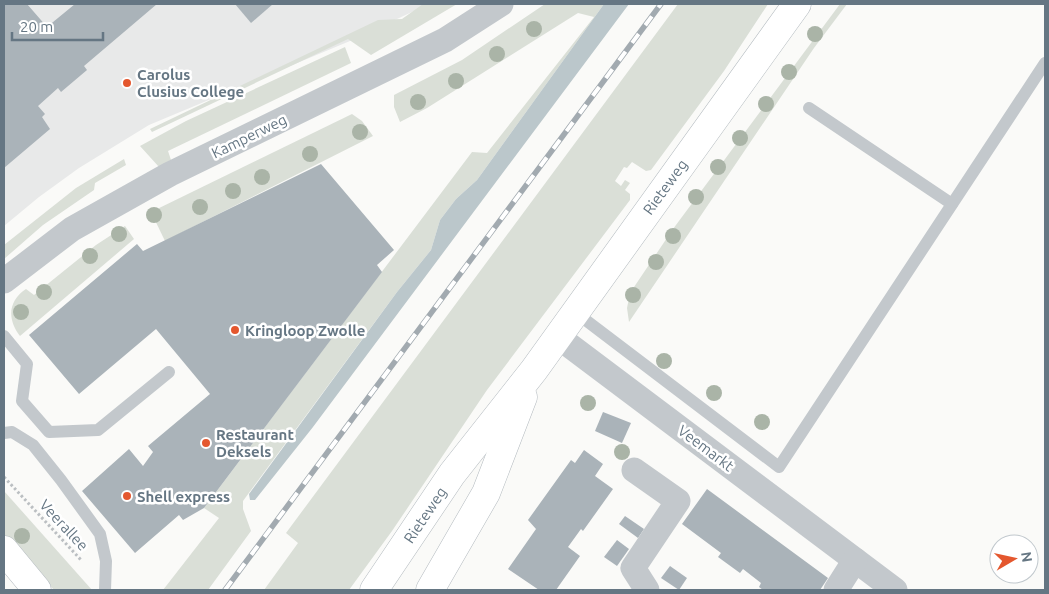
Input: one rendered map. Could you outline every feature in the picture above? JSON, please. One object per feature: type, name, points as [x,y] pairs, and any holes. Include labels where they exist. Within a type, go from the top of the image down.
[{"type":"main road","name":"Rieteweg","points":[[374,590],[452,474],[534,370],[797,4]]},
{"type":"main road","name":"Rieteweg","points":[[430,590],[486,494],[534,370]]},
{"type":"main road","points":[[4,550],[37,590]]},
{"type":"street","name":"Kamperweg","points":[[4,281],[72,229],[146,188],[445,40],[501,4]]},
{"type":"street","name":"Veemarkt","points":[[557,336],[895,590]]},
{"type":"street","points":[[634,470],[678,501],[633,568],[647,590]]},
{"type":"street","points":[[836,590],[855,560]]},
{"type":"lane","points":[[575,312],[779,467],[1045,64]]},
{"type":"lane","points":[[810,108],[952,204]]},
{"type":"lane","points":[[4,336],[27,364],[22,401],[49,432]]},
{"type":"lane","points":[[33,446],[49,432],[98,430],[170,372]]},
{"type":"lane","points":[[8,433],[33,446],[61,480],[100,534],[106,561],[105,590]]},
{"type":"path","name":"Veerallee","points":[[4,477],[88,569]]},
{"type":"shaded area","name":"Carolus Clusius College","points":[[4,4],[429,4],[350,41],[149,125],[79,168],[39,197],[4,226]]},
{"type":"shaded area","points":[[423,4],[457,4],[371,55],[348,39],[152,132],[150,129],[378,20],[402,19]]},
{"type":"shaded area","points":[[545,4],[604,4],[477,180],[456,199],[440,220],[431,250],[397,292],[243,501],[243,509],[251,531],[208,590],[163,590],[219,518],[204,508],[472,152],[487,153],[594,17],[578,13],[427,108],[400,122],[394,107],[394,95],[462,60]]},
{"type":"shaded area","points":[[604,4],[629,4],[313,427],[255,500],[250,500],[249,494],[397,292],[431,250],[440,220],[456,199],[477,180]]},
{"type":"shaded area","points":[[678,4],[768,4],[724,71],[651,170],[646,171],[632,162],[627,168],[624,167],[615,181],[621,186],[625,180],[630,183],[625,190],[630,194],[630,200],[487,390],[392,531],[349,590],[264,590],[298,543],[286,533]]},
{"type":"shaded area","points":[[840,4],[847,4],[814,48],[629,322],[627,308],[630,293],[673,229]]},
{"type":"shaded area","points":[[345,47],[351,63],[168,151],[171,160],[159,167],[140,146],[186,121]]},
{"type":"shaded area","points":[[352,114],[362,121],[373,136],[165,241],[151,212]]},
{"type":"shaded area","points":[[124,159],[126,165],[95,183],[94,190],[43,225],[4,259],[4,245],[76,188]]},
{"type":"shaded area","points":[[125,226],[134,239],[20,336],[13,323],[11,311],[20,294],[26,289],[34,295],[96,245]]},
{"type":"shaded area","points":[[4,491],[92,590],[54,590],[4,535]]},
{"type":"building","points":[[4,4],[27,4],[47,27],[75,4],[157,4],[84,66],[87,70],[61,92],[58,88],[38,106],[45,114],[42,117],[50,129],[4,168]]},
{"type":"building","points":[[235,4],[273,4],[251,23]]},
{"type":"building","points":[[321,164],[394,250],[377,265],[382,272],[204,508],[183,520],[179,515],[135,553],[82,491],[129,449],[143,466],[153,452],[148,446],[210,394],[156,329],[79,394],[29,335],[137,244],[143,251]]},
{"type":"building","points":[[603,412],[631,423],[622,443],[595,431]]},
{"type":"building","points":[[584,450],[603,464],[595,476],[613,489],[583,531],[581,529],[568,547],[580,556],[556,590],[539,590],[508,569],[536,529],[528,520],[571,460],[575,463]]},
{"type":"building","points":[[707,489],[828,578],[820,590],[763,590],[759,587],[761,583],[743,569],[740,573],[718,557],[721,553],[682,524]]},
{"type":"building","points":[[625,516],[644,529],[638,538],[619,524]]},
{"type":"building","points":[[617,540],[629,549],[617,566],[604,557]]},
{"type":"building","points":[[670,566],[687,578],[679,590],[661,578]]},
{"type":"railway","points":[[225,590],[661,4]]},
{"type":"place","name":"Carolus Clusius College","points":[[127,83]]},
{"type":"place","name":"Kringloop Zwolle","points":[[235,330]]},
{"type":"place","name":"Restaurant Deksels","points":[[206,443]]},
{"type":"place","name":"Shell express","points":[[127,496]]}]
